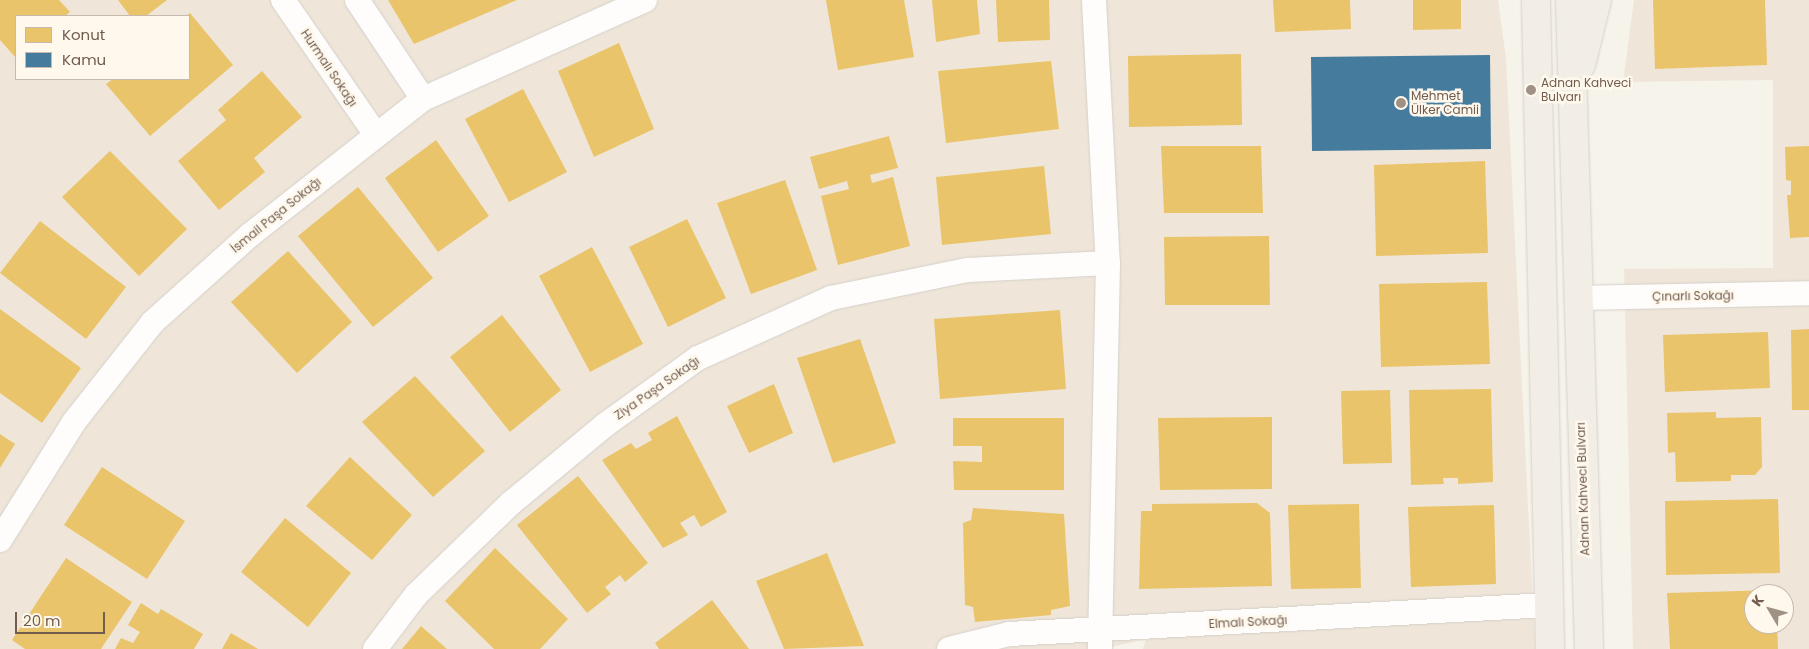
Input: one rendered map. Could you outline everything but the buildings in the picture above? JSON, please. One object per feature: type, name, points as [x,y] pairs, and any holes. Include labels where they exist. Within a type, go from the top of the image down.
[{"type":"main road","points":[[1536,0],[1550,649]]},
{"type":"main road","name":"Adnan Kahveci Bulvarı","points":[[1570,0],[1577,298],[1589,649]]},
{"type":"main road","points":[[1573,98],[1597,0]]},
{"type":"street","name":"Hurmalı Sokağı","points":[[283,0],[376,135]]},
{"type":"street","points":[[357,0],[423,99]]},
{"type":"street","name":"İsmail Paşa Sokağı","points":[[0,540],[74,422],[153,322],[250,235],[423,99],[644,0]]},
{"type":"street","points":[[1094,0],[1108,263],[1100,640]]},
{"type":"street","name":"Ziya Paşa Sokağı","points":[[375,649],[416,595],[511,503],[605,425],[698,358],[831,298],[968,270],[1108,263]]},
{"type":"street","name":"Çınarlı Sokağı","points":[[1577,298],[1809,294]]},
{"type":"street","name":"Elmalı Sokağı","points":[[949,649],[1009,634],[1100,640],[1548,605]]},
{"type":"shaded area","points":[[0,0],[1498,0],[1506,58],[1535,649],[1143,649],[1146,639],[1103,649],[0,649]]},
{"type":"shaded area","points":[[1634,0],[1809,0],[1809,649],[1633,649],[1624,269],[1773,268],[1773,80],[1623,82]]},
{"type":"place","name":"Adnan Kahveci Bulvarı","points":[[1531,90]]},
{"type":"place","name":"Mehmet Ülker Camii","points":[[1401,103]]}]
